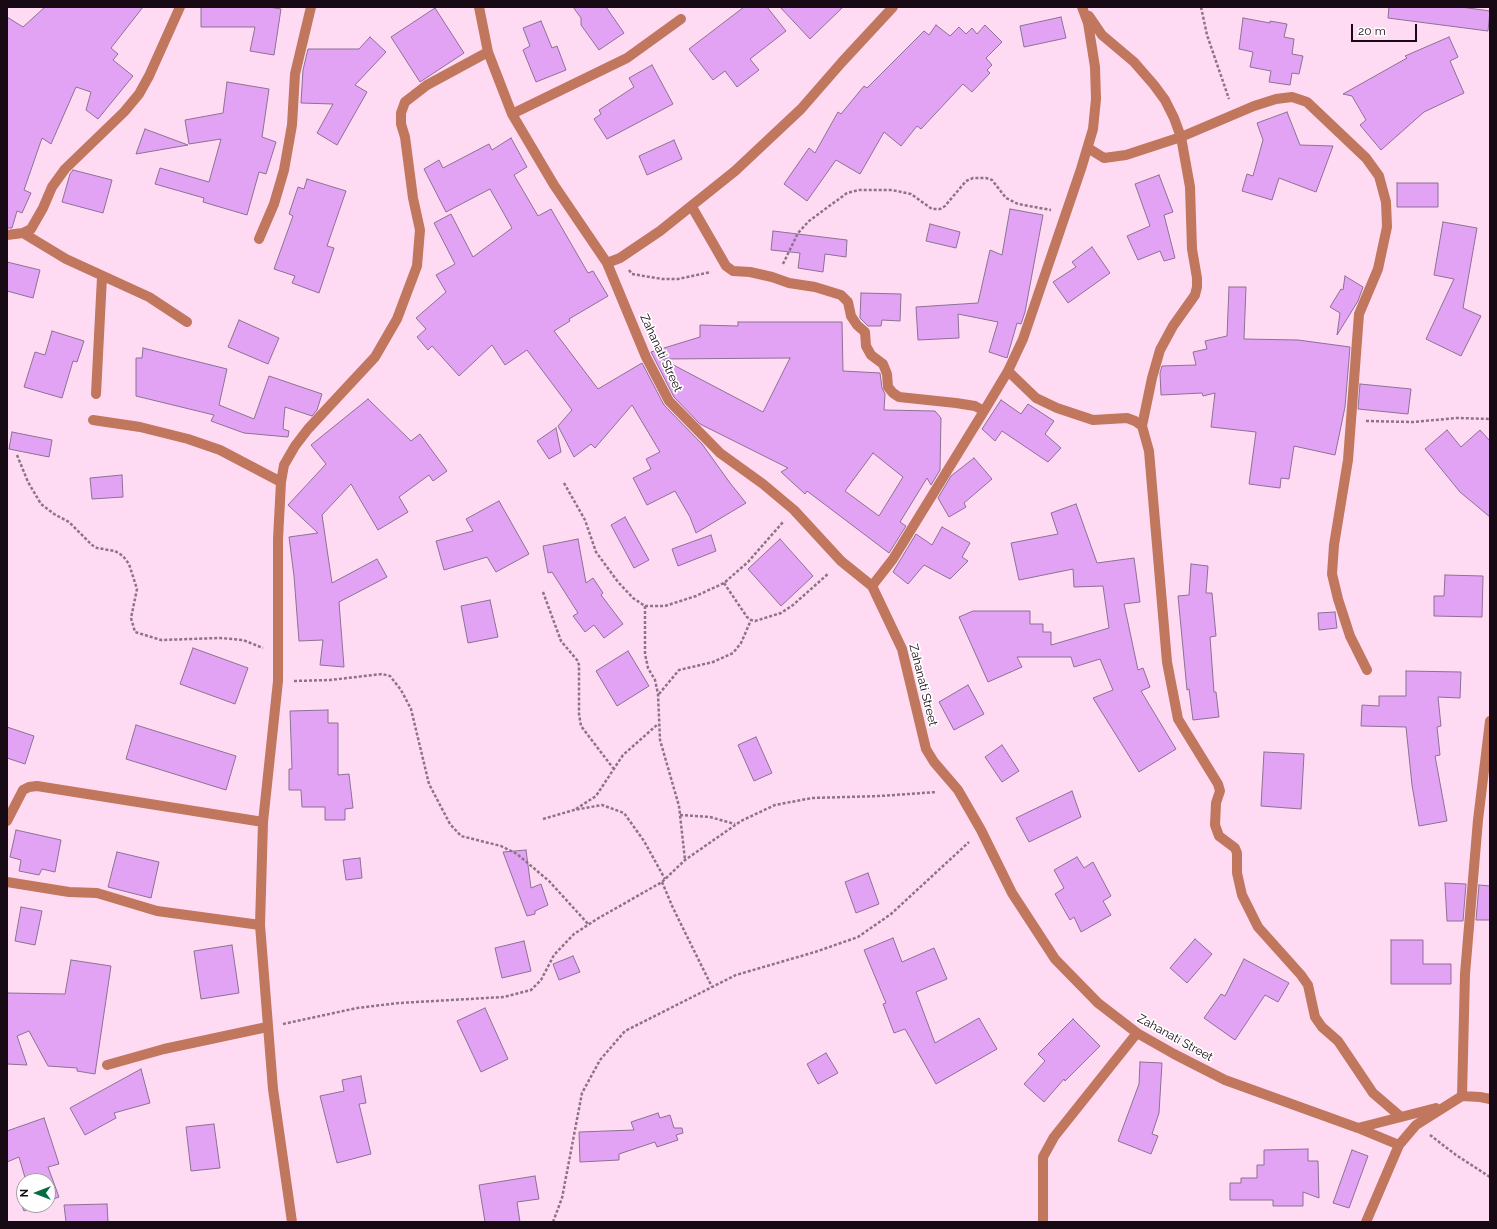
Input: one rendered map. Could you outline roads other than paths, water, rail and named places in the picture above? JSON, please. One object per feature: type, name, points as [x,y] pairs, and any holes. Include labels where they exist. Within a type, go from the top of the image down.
[{"type":"street","points":[[23,234],[35,223],[52,187],[64,169],[124,112],[139,94],[149,76],[180,7]]},
{"type":"street","points":[[259,239],[274,204],[284,170],[292,125],[295,74],[311,7]]},
{"type":"street","name":"Zahanati Street","points":[[479,7],[488,52],[512,114],[554,185],[606,263],[646,357],[669,401],[720,453],[763,484],[794,510],[841,562],[872,586],[902,649],[926,749],[934,762],[958,790],[981,830],[1012,893],[1055,959],[1098,1003],[1137,1033],[1225,1080],[1358,1128],[1399,1145]]},
{"type":"street","points":[[606,263],[620,258],[660,231],[692,207],[735,171],[801,109],[893,7]]},
{"type":"street","points":[[1082,7],[1102,35],[1134,62],[1154,85],[1174,118],[1181,137],[1190,188],[1192,249],[1197,287],[1194,296],[1173,326],[1160,350],[1152,378],[1142,426],[1149,451],[1168,669],[1178,720],[1218,784],[1220,791],[1216,803],[1215,825],[1219,836],[1235,848],[1237,853],[1237,873],[1242,895],[1258,928],[1302,975],[1308,985],[1315,1017],[1322,1027],[1338,1041],[1373,1093],[1402,1117]]},
{"type":"street","points":[[872,586],[893,559],[984,411],[1008,371],[1023,339],[1088,148],[1093,129],[1096,99],[1095,67],[1088,23],[1082,7]]},
{"type":"street","points":[[512,114],[627,58],[681,18]]},
{"type":"street","points":[[292,1222],[273,1089],[260,925],[263,822],[278,681],[278,552],[281,482],[284,465],[295,446],[308,429],[375,357],[397,319],[417,266],[420,230],[405,138],[401,124],[401,113],[405,102],[427,85],[488,52]]},
{"type":"street","points":[[1088,148],[1104,158],[1115,157],[1181,137],[1276,99],[1292,97],[1307,102],[1366,158],[1379,176],[1386,202],[1387,226],[1378,269],[1359,314],[1348,460],[1334,545],[1332,574],[1338,599],[1350,636],[1367,670]]},
{"type":"street","points":[[692,207],[726,266],[733,271],[772,276],[789,283],[815,287],[841,295],[848,302],[851,316],[857,325],[865,332],[866,346],[871,355],[883,364],[887,374],[888,387],[893,393],[899,397],[975,406],[984,411]]},
{"type":"street","points":[[7,235],[23,234],[66,259],[102,277],[149,297],[187,322]]},
{"type":"street","points":[[96,394],[102,277]]},
{"type":"street","points":[[1008,371],[1036,398],[1057,408],[1093,420],[1127,418],[1142,426]]},
{"type":"street","points":[[93,420],[140,427],[188,439],[220,450],[281,482]]},
{"type":"street","points":[[1462,1096],[1465,974],[1478,820],[1490,721]]},
{"type":"street","points":[[7,821],[23,790],[29,787],[37,786],[263,822]]},
{"type":"street","points":[[7,882],[68,892],[97,893],[156,911],[260,925]]},
{"type":"street","points":[[107,1065],[164,1049],[268,1028]]},
{"type":"street","points":[[1043,1222],[1043,1157],[1054,1137],[1137,1033]]},
{"type":"street","points":[[1366,1222],[1399,1145],[1416,1125],[1443,1106],[1462,1096],[1480,1097],[1490,1100]]},
{"type":"street","points":[[1358,1128],[1443,1106]]}]
